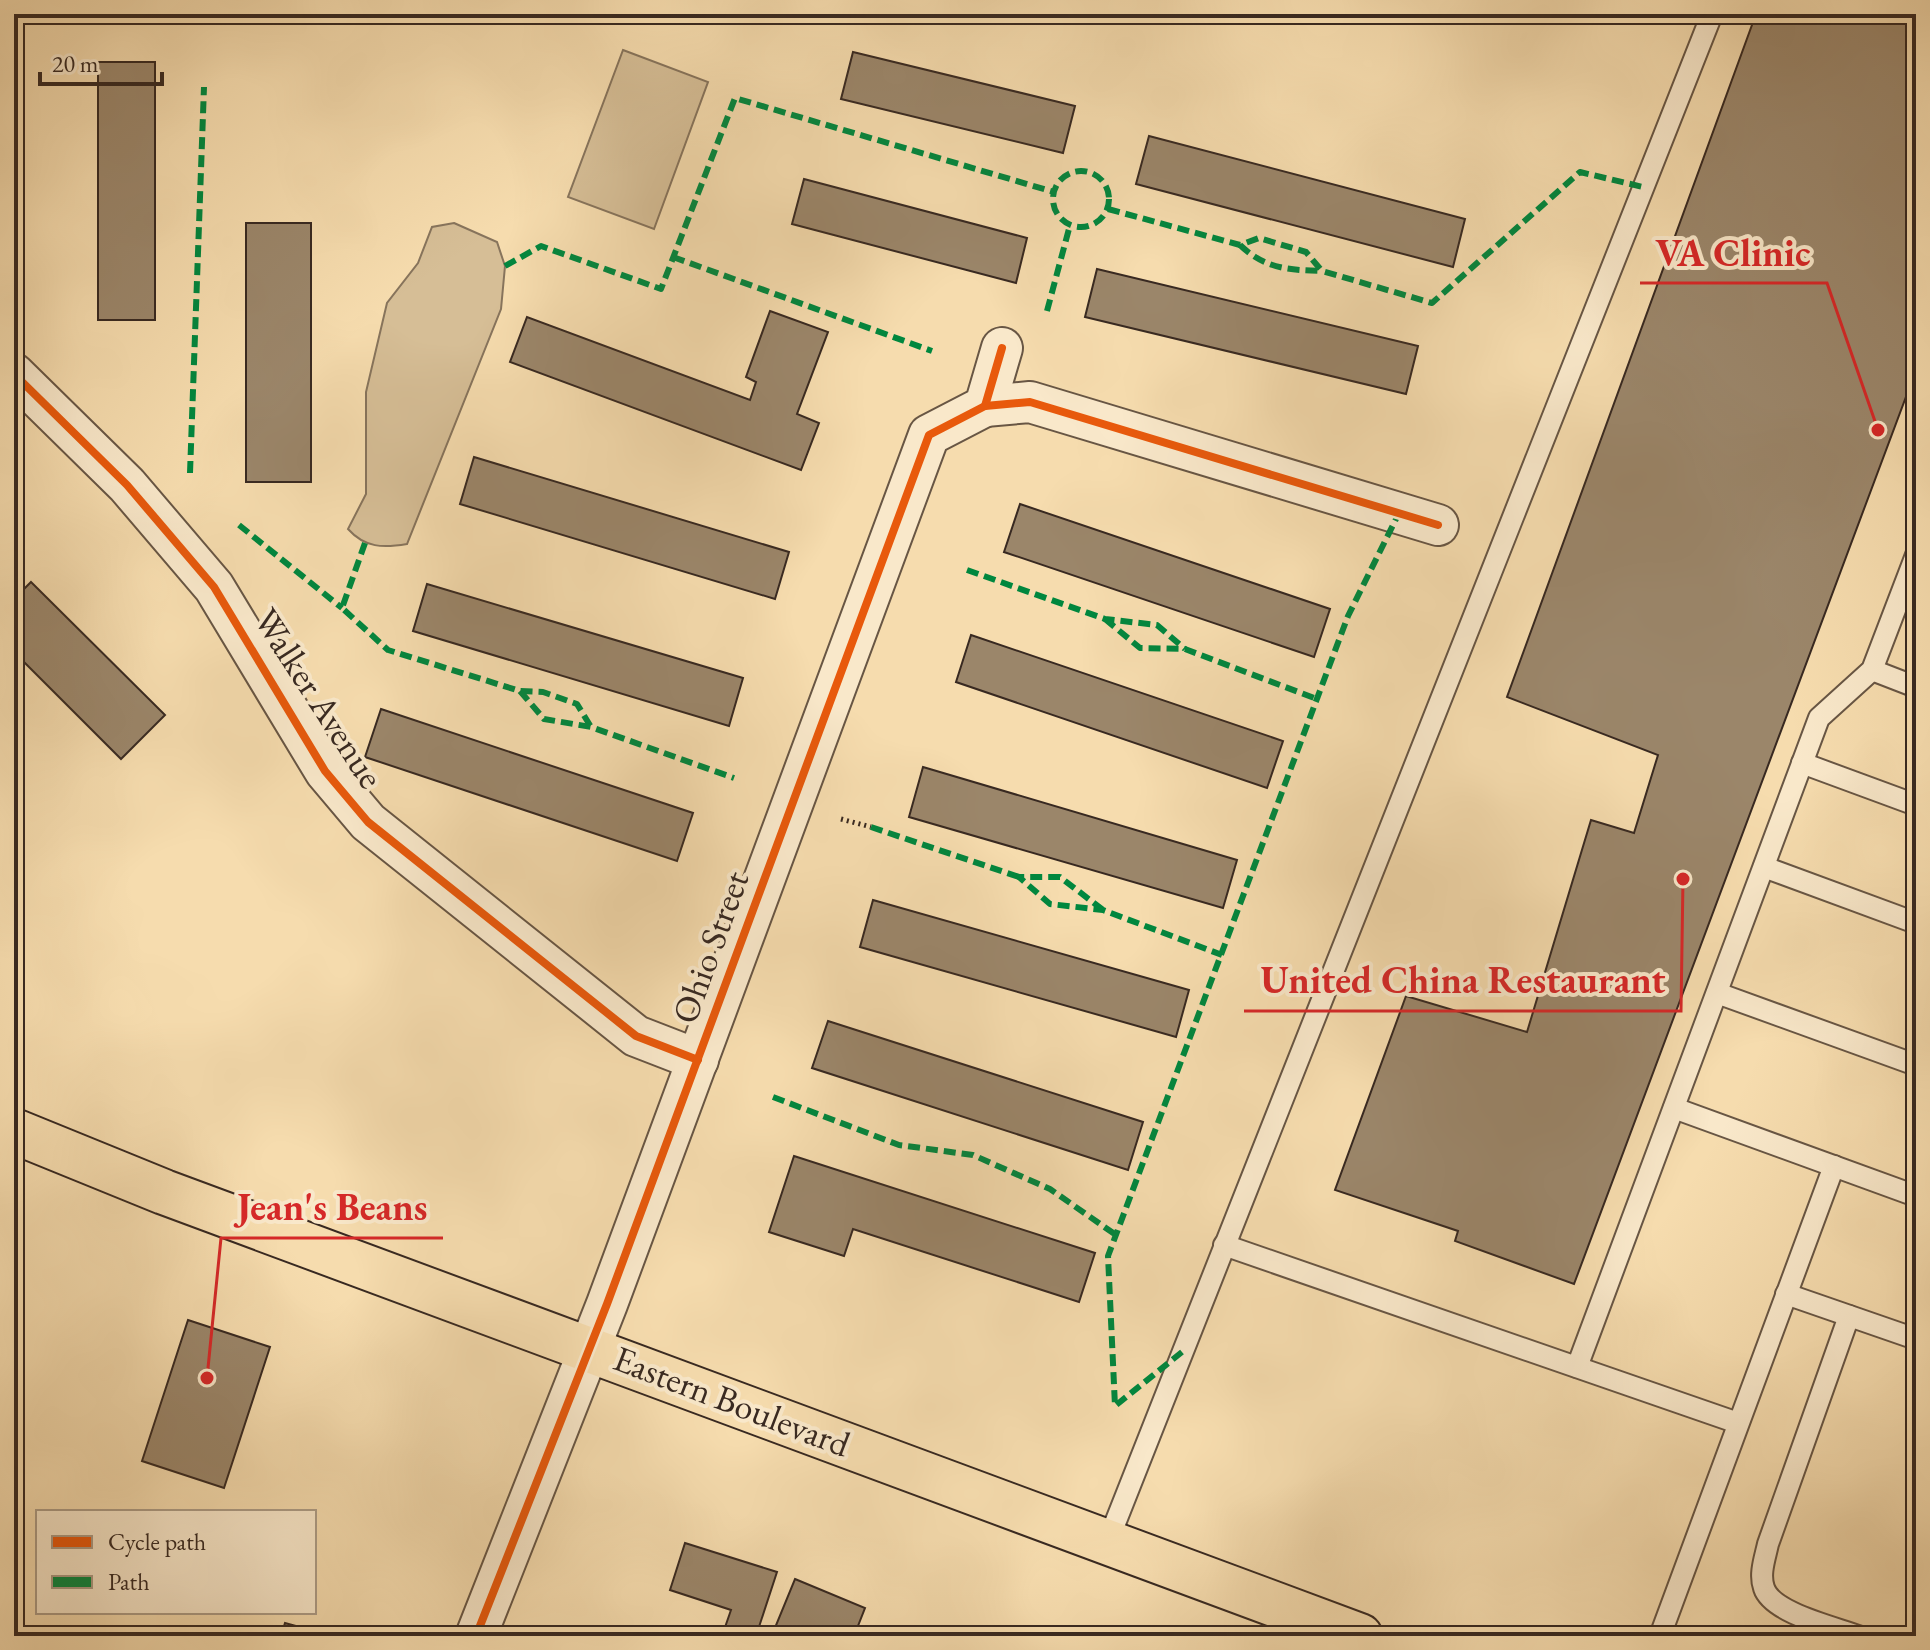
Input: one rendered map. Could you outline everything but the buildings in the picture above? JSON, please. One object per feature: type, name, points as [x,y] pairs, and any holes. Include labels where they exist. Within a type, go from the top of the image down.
[{"type":"main road","name":"Eastern Boulevard","points":[[14,1131],[164,1192],[590,1347],[1360,1636]]},
{"type":"street","points":[[1002,348],[985,406],[1030,402],[1438,525]]},
{"type":"street","name":"Walker Avenue","points":[[14,374],[127,485],[214,587],[325,771],[368,822],[636,1036],[698,1060]]},
{"type":"street","name":"Ohio Street","points":[[476,1636],[590,1347],[929,435],[985,406]]},
{"type":"lane","points":[[1108,1541],[1712,14]]},
{"type":"lane","points":[[1577,1367],[1819,718],[1872,670],[1915,561]]},
{"type":"lane","points":[[1872,670],[1916,687]]},
{"type":"lane","points":[[1802,763],[1916,805]]},
{"type":"lane","points":[[1764,867],[1916,923]]},
{"type":"lane","points":[[1717,993],[1916,1065]]},
{"type":"lane","points":[[1674,1108],[1916,1196]]},
{"type":"lane","points":[[1660,1636],[1834,1166]]},
{"type":"lane","points":[[1224,1245],[1738,1423]]},
{"type":"lane","points":[[1786,1294],[1916,1339]]},
{"type":"lane","points":[[1849,1316],[1768,1544],[1762,1571],[1764,1590],[1777,1606],[1858,1636]]},
{"type":"path","points":[[841,819],[871,827]]},
{"type":"shaded area","points":[[623,50],[708,82],[654,229],[568,197]]},
{"type":"shaded area","points":[[454,223],[497,242],[505,266],[501,309],[407,544],[375,545],[361,540],[348,529],[366,494],[366,392],[387,303],[418,263],[432,227]]},
{"type":"marked path","points":[[190,473],[204,87]]},
{"type":"marked path","points":[[505,266],[541,246],[661,289],[735,98],[1054,192]]},
{"type":"marked path","points":[[1081,171],[1101,179],[1109,199],[1101,219],[1081,227],[1061,219],[1053,199],[1061,179],[1081,171]]},
{"type":"marked path","points":[[1108,209],[1240,245],[1259,238],[1306,252],[1322,271],[1432,303],[1580,172],[1643,187]]},
{"type":"marked path","points":[[1047,311],[1070,225]]},
{"type":"marked path","points":[[1240,245],[1268,264],[1322,271]]},
{"type":"marked path","points":[[673,257],[932,351]]},
{"type":"marked path","points":[[1182,1352],[1115,1406],[1108,1256],[1348,616],[1398,515]]},
{"type":"marked path","points":[[239,525],[342,608]]},
{"type":"marked path","points":[[365,543],[342,608],[388,650],[520,691],[543,692],[577,704],[591,727]]},
{"type":"marked path","points":[[967,570],[1105,619],[1157,625],[1185,649]]},
{"type":"marked path","points":[[1105,619],[1140,648],[1185,649],[1317,699]]},
{"type":"marked path","points":[[520,691],[544,719],[591,727],[734,778]]},
{"type":"marked path","points":[[871,827],[1019,877]]},
{"type":"marked path","points":[[1103,910],[1060,877],[1019,877],[1050,904],[1103,910],[1222,955]]},
{"type":"marked path","points":[[773,1097],[899,1145],[973,1155],[1050,1189],[1116,1235]]},
{"type":"cycle path","points":[[476,1636],[607,1304],[929,435],[985,406],[1002,348]]},
{"type":"cycle path","points":[[14,374],[127,485],[214,587],[325,771],[368,822],[636,1036],[698,1060]]},
{"type":"cycle path","points":[[985,406],[1030,402],[1438,525]]},
{"type":"place","name":"VA Clinic","points":[[1878,430]]},
{"type":"place","name":"United China Restaurant","points":[[1683,879]]},
{"type":"place","name":"Jean's Beans","points":[[207,1378]]}]
